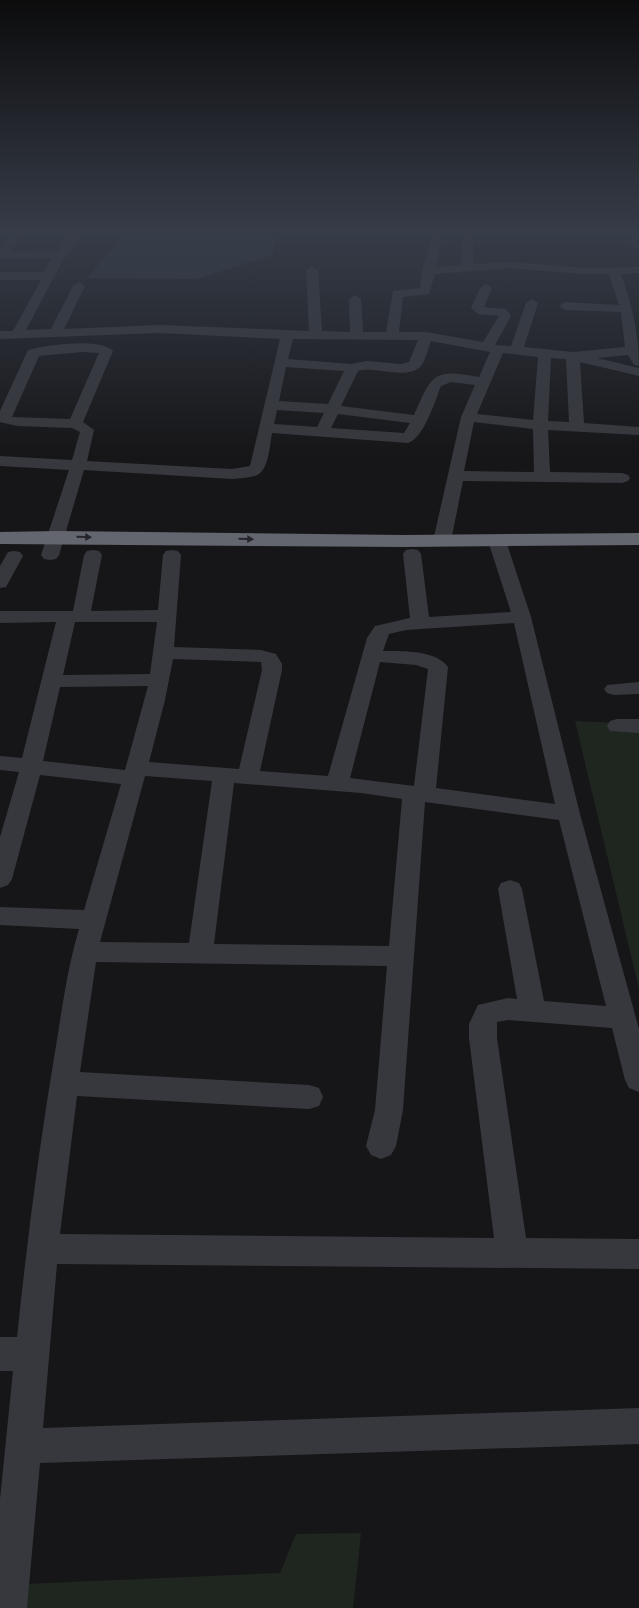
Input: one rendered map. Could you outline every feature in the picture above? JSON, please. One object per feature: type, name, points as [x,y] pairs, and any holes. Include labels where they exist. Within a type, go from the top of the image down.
[{"type":"highway","points":[[0,538],[54,546],[93,555],[412,554],[639,539]]},
{"type":"highway","points":[[7,556],[54,546],[442,541],[499,547],[639,552]]},
{"type":"street","points":[[314,305],[316,335]]},
{"type":"street","points":[[355,305],[357,335]]},
{"type":"street","points":[[392,335],[395,305]]},
{"type":"street","points":[[442,541],[468,417],[484,382],[493,348],[505,316],[502,312],[482,311],[477,308],[478,305]]},
{"type":"street","points":[[516,351],[531,305]]},
{"type":"street","points":[[573,356],[637,354],[626,305]]},
{"type":"street","points":[[18,334],[33,306],[69,306],[56,332]]},
{"type":"street","points":[[565,306],[627,309]]},
{"type":"street","points":[[0,335],[160,329],[287,335],[426,336],[493,348],[573,356],[639,372]]},
{"type":"street","points":[[1,464],[232,474],[252,471],[257,467],[287,335]]},
{"type":"street","points":[[282,363],[352,368],[361,365],[402,368],[415,364],[426,336]]},
{"type":"street","points":[[54,546],[88,430],[75,424],[17,422],[8,421],[4,418],[33,353],[46,350],[98,348],[106,351],[75,424]]},
{"type":"street","points":[[542,477],[540,425],[545,353]]},
{"type":"street","points":[[573,356],[577,428]]},
{"type":"street","points":[[322,432],[352,368]]},
{"type":"street","points":[[266,428],[408,438],[414,432],[418,420],[439,379],[450,377],[484,382]]},
{"type":"street","points":[[272,404],[333,409],[418,420]]},
{"type":"street","points":[[468,417],[540,425],[639,431]]},
{"type":"street","points":[[456,476],[622,478]]},
{"type":"street","points":[[499,547],[522,617],[569,814],[639,1080]]},
{"type":"street","points":[[412,554],[420,623]]},
{"type":"street","points":[[0,879],[52,681],[93,555]]},
{"type":"street","points":[[6,1603],[23,1446],[16,1354],[42,1250],[64,1083],[86,952],[135,773],[164,653],[172,555]]},
{"type":"street","points":[[0,583],[7,556]]},
{"type":"street","points":[[0,617],[168,616]]},
{"type":"street","points":[[337,784],[377,638],[382,630],[392,626],[420,623],[522,617]]},
{"type":"street","points":[[164,653],[261,656],[269,658],[272,670],[248,777]]},
{"type":"street","points":[[373,656],[423,660],[433,662],[438,667],[419,794],[401,956],[388,1110],[382,1146]]},
{"type":"street","points":[[52,681],[158,680]]},
{"type":"street","points":[[614,689],[639,688]]},
{"type":"street","points":[[617,726],[639,726]]},
{"type":"street","points":[[0,763],[135,773],[224,775],[337,784],[569,814]]},
{"type":"street","points":[[200,954],[224,775]]},
{"type":"street","points":[[510,889],[533,1011]]},
{"type":"street","points":[[0,916],[94,920]]},
{"type":"street","points":[[86,952],[401,956]]},
{"type":"street","points":[[512,1253],[483,1038],[483,1024],[487,1013],[508,1009],[623,1018]]},
{"type":"street","points":[[64,1083],[309,1097]]},
{"type":"street","points":[[42,1250],[639,1254]]},
{"type":"street","points":[[23,1446],[639,1426]]},
{"type":"shaded area","points":[[575,721],[639,724],[639,989]]},
{"type":"shaded area","points":[[361,1533],[353,1608],[0,1608],[0,1585],[280,1573],[296,1534]]}]
